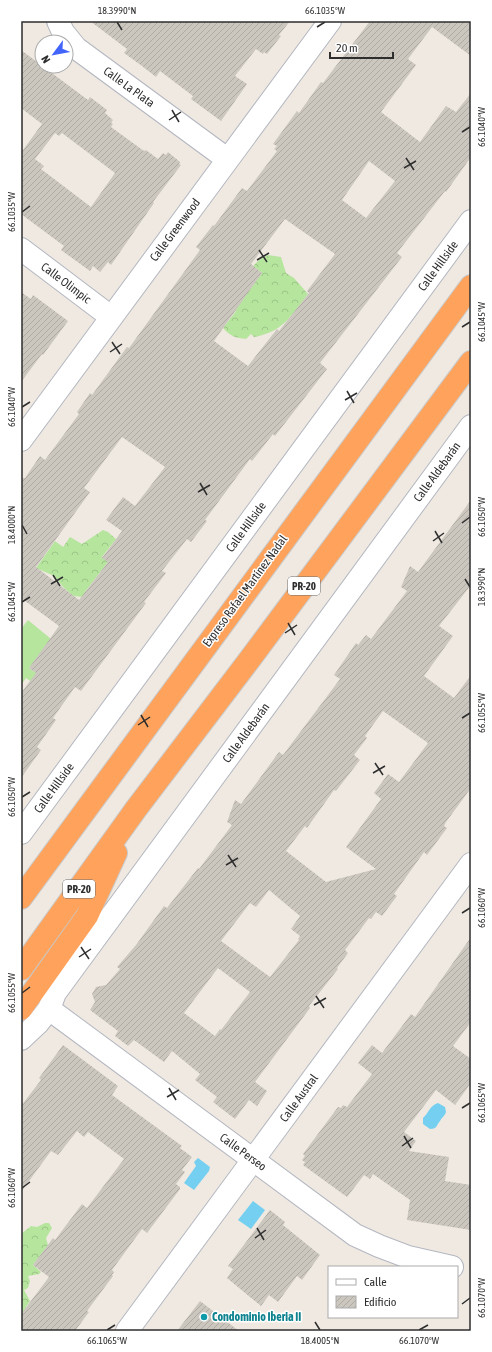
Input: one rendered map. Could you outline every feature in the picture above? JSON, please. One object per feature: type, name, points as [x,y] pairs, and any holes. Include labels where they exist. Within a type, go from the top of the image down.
[{"type":"highway","name":"Expreso Rafael Martínez Nadal","points":[[21,898],[214,633],[471,286]]},
{"type":"highway","name":"PR-20","points":[[21,969],[136,809],[250,660],[471,362]]},
{"type":"highway","points":[[21,1009],[87,916],[136,809]]},
{"type":"street","name":"Calle La Plata","points":[[58,21],[63,32],[76,48],[228,159]]},
{"type":"street","name":"Calle Greenwood","points":[[21,440],[330,21]]},
{"type":"street","name":"Calle Hillside","points":[[21,833],[471,221]]},
{"type":"street","name":"Calle Olimpic","points":[[21,249],[111,317]]},
{"type":"street","name":"Calle Aldebarán","points":[[21,1039],[38,1023],[49,1009],[55,993],[471,426]]},
{"type":"street","name":"Calle Austral","points":[[127,1331],[471,864]]},
{"type":"street","name":"Calle Perseo","points":[[49,1009],[355,1235],[408,1257],[448,1266]]},
{"type":"street","points":[[458,1268],[471,1271]]},
{"type":"green space","points":[[268,255],[281,257],[286,273],[294,278],[308,294],[286,322],[272,331],[264,335],[254,337],[251,334],[246,339],[233,336],[223,328],[236,311],[228,305],[249,290],[262,273],[253,266],[260,259]]},
{"type":"green space","points":[[103,530],[108,532],[116,539],[102,557],[108,562],[85,592],[83,597],[73,596],[54,576],[36,568],[55,541],[63,547],[70,537],[82,544]]},
{"type":"green space","points":[[28,620],[51,639],[29,668],[63,693],[57,700],[26,678],[21,685],[21,629]]},
{"type":"green space","points":[[45,1223],[49,1223],[52,1228],[46,1238],[48,1245],[33,1265],[41,1272],[39,1274],[28,1276],[30,1281],[28,1288],[24,1290],[30,1301],[26,1307],[35,1314],[21,1324],[21,1234],[31,1226],[37,1227]]},
{"type":"water","points":[[438,1103],[445,1107],[446,1112],[436,1127],[430,1129],[423,1124],[423,1118],[433,1106]]},
{"type":"water","points":[[198,1158],[210,1167],[209,1171],[194,1190],[184,1183],[196,1166],[194,1162]]},
{"type":"water","points":[[253,1201],[265,1210],[251,1229],[238,1220]]},
{"type":"building","points":[[90,21],[290,21],[267,54],[264,52],[263,54],[256,49],[235,76],[247,84],[221,121],[191,99],[193,96],[160,71],[156,77],[124,53],[127,49]]},
{"type":"building","points":[[370,21],[471,21],[471,56],[432,27],[408,59],[416,65],[381,112],[420,142],[446,106],[456,112],[471,93],[471,157],[446,192],[445,191],[397,253],[402,257],[320,363],[327,369],[275,436],[273,434],[252,461],[250,459],[205,520],[207,521],[191,542],[187,539],[162,571],[166,573],[144,602],[146,603],[81,691],[75,687],[53,718],[56,720],[37,747],[41,750],[21,778],[21,693],[36,673],[29,668],[59,626],[21,598],[21,478],[25,478],[40,456],[45,460],[79,414],[77,412],[90,393],[92,395],[127,347],[129,348],[200,250],[196,247],[213,225],[214,226],[242,188],[247,191],[277,151],[274,149],[277,146],[273,144],[297,111],[299,113],[321,82],[323,83]],"holes":[[[369,161],[395,181],[366,218],[342,200]],[[285,219],[335,254],[307,291],[309,293],[279,331],[277,329],[248,366],[214,341],[262,273],[251,264]],[[122,437],[165,467],[135,506],[123,497],[106,520],[122,531],[102,558],[108,562],[79,600],[36,567],[90,492],[84,488]]]},
{"type":"building","points":[[21,50],[34,60],[34,74],[53,74],[88,100],[90,97],[107,110],[105,113],[113,120],[111,127],[144,151],[146,150],[158,159],[163,153],[166,155],[168,152],[180,162],[179,164],[181,165],[153,202],[154,203],[111,265],[108,262],[100,272],[93,266],[90,271],[61,250],[64,246],[21,214],[21,149],[23,150],[42,124],[21,108]],"holes":[[[55,133],[59,136],[62,133],[115,173],[91,207],[41,169],[44,166],[35,159]]]},
{"type":"building","points":[[21,292],[31,299],[33,295],[68,321],[21,382]]},
{"type":"building","points":[[471,500],[471,585],[439,626],[453,636],[424,676],[454,698],[471,675],[471,788],[446,822],[444,826],[447,828],[427,855],[424,852],[394,894],[397,896],[382,916],[376,912],[371,919],[369,918],[345,950],[348,953],[337,968],[338,969],[309,1006],[310,1008],[255,1082],[267,1091],[257,1106],[249,1100],[235,1119],[213,1102],[217,1097],[195,1080],[200,1074],[172,1051],[164,1062],[134,1040],[128,1046],[115,1036],[118,1031],[90,1010],[95,1002],[92,994],[96,987],[106,985],[120,969],[117,967],[136,945],[164,906],[167,908],[198,868],[199,869],[232,825],[227,822],[235,800],[241,804],[279,752],[283,755],[340,679],[334,675],[356,643],[358,645],[366,635],[371,639],[407,591],[401,587],[410,566],[418,572]],"holes":[[[383,711],[428,743],[399,782],[388,774],[374,793],[381,799],[346,847],[376,869],[326,882],[286,851],[305,826],[307,828],[334,790],[336,791],[360,760],[354,755],[367,738],[365,736]],[[269,890],[300,916],[291,929],[300,936],[298,939],[299,940],[270,977],[221,941],[250,903],[256,907]],[[218,968],[250,992],[215,1036],[184,1013]]]},
{"type":"building","points":[[471,937],[471,1022],[453,1046],[471,1059],[471,1083],[455,1105],[436,1090],[404,1132],[416,1141],[409,1151],[449,1157],[445,1181],[471,1185],[471,1230],[407,1220],[410,1200],[373,1174],[370,1179],[364,1175],[347,1197],[303,1165],[305,1162],[302,1160],[305,1156],[303,1154],[338,1107],[341,1108],[343,1105],[347,1107],[372,1074],[358,1063],[372,1045],[382,1053],[411,1014],[415,1017]]},
{"type":"building","points":[[63,1045],[118,1086],[112,1095],[182,1146],[180,1148],[192,1157],[182,1170],[185,1172],[176,1184],[180,1187],[180,1189],[147,1233],[142,1229],[112,1270],[114,1272],[112,1275],[113,1276],[87,1311],[89,1312],[75,1331],[21,1331],[21,1314],[49,1277],[33,1265],[53,1238],[55,1240],[82,1204],[87,1208],[124,1159],[88,1132],[84,1137],[77,1131],[58,1155],[51,1151],[21,1192],[21,1106],[41,1080],[39,1078]]},
{"type":"building","points":[[270,1210],[285,1222],[283,1225],[320,1255],[302,1280],[297,1276],[278,1302],[269,1295],[261,1306],[227,1278],[233,1269],[228,1266]]},
{"type":"building","name":"Condominio Iberia II","points":[[200,1301],[239,1331],[177,1331]]},
{"type":"place","name":"Condominio Iberia II","points":[[204,1317]]}]
